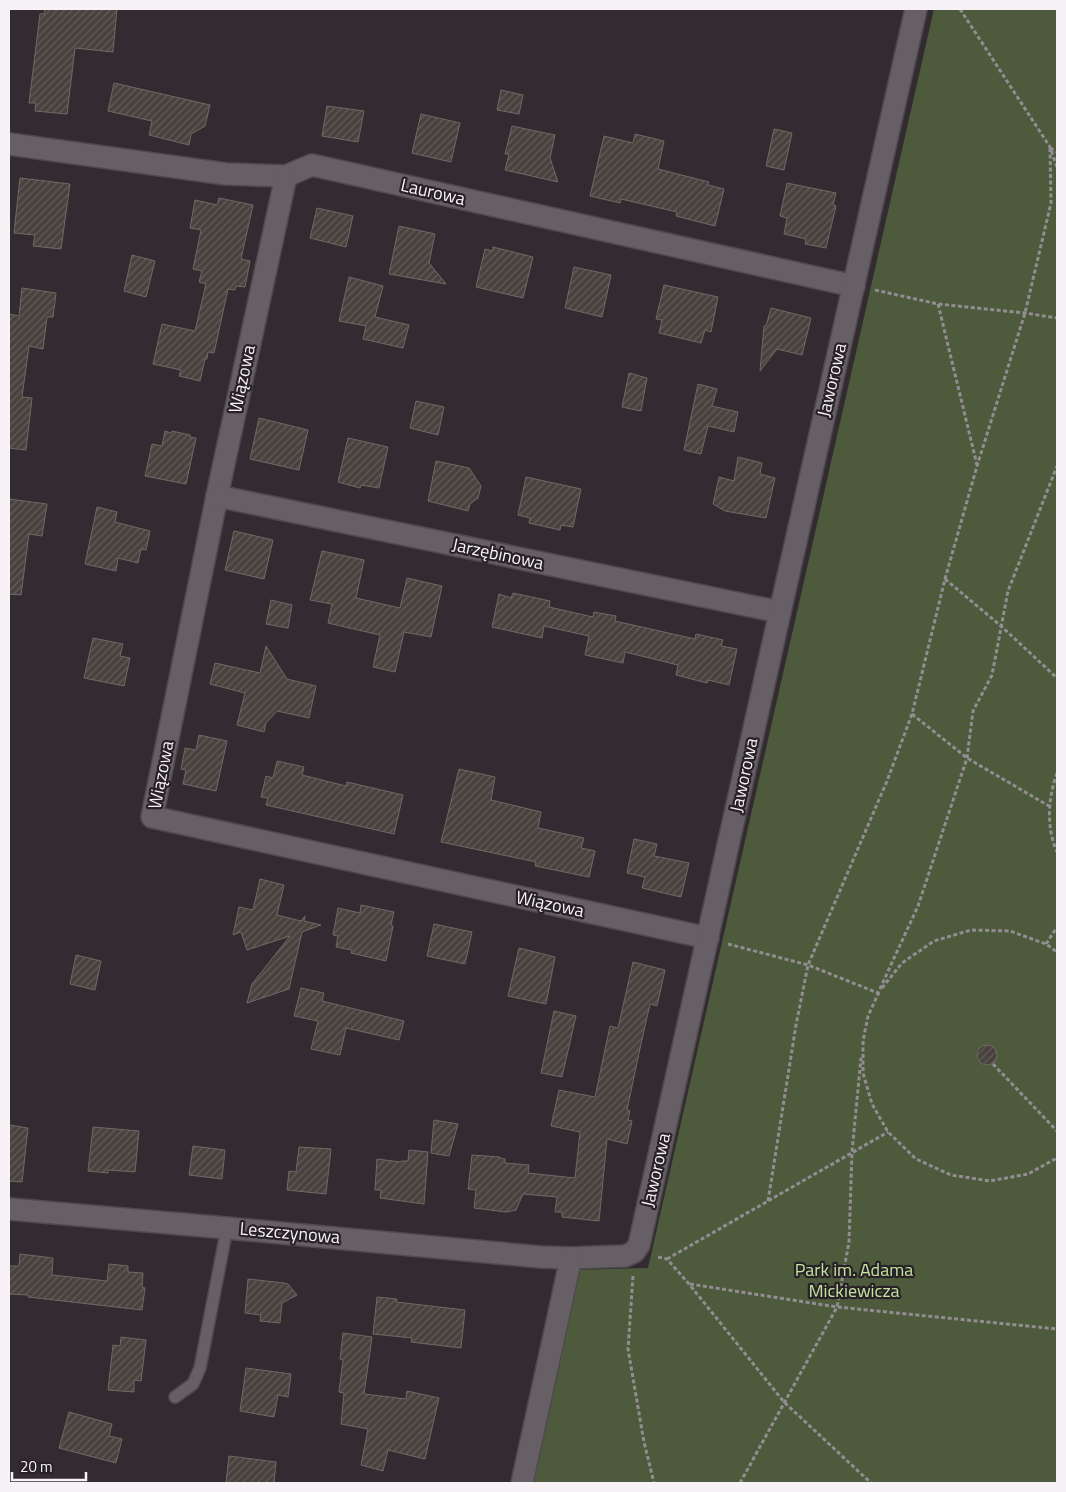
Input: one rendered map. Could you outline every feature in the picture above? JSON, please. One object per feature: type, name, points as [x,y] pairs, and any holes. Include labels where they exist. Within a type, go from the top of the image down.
[{"type":"street","name":"Jaworowa","points":[[634,1252],[639,1245],[916,9]]},
{"type":"street","name":"Laurowa","points":[[9,144],[226,174],[286,176],[312,165],[854,286]]},
{"type":"street","name":"Wiązowa","points":[[286,176],[217,496],[152,817],[708,938]]},
{"type":"street","name":"Jarzębinowa","points":[[217,496],[780,612]]},
{"type":"street","name":"Leszczynowa","points":[[9,1209],[541,1257],[570,1258]]},
{"type":"street","points":[[522,1483],[570,1258],[625,1256],[634,1252]]},
{"type":"lane","points":[[175,1397],[193,1384],[200,1368],[227,1228]]},
{"type":"path","points":[[960,9],[1050,147],[1057,167]]},
{"type":"path","points":[[1050,147],[1057,152]]},
{"type":"path","points":[[768,1201],[796,1025],[808,965],[888,781],[912,714],[945,579],[977,466],[1025,312],[1051,203],[1050,147]]},
{"type":"path","points":[[854,286],[938,304],[1025,312],[1057,318]]},
{"type":"path","points":[[938,304],[977,466]]},
{"type":"path","points":[[740,1483],[837,1307],[849,1242],[852,1152],[863,1041],[868,1016],[918,906],[967,758],[973,711],[992,675],[1008,591],[1057,466]]},
{"type":"path","points":[[945,579],[1001,626],[1057,678]]},
{"type":"path","points":[[912,714],[967,758],[1049,806]]},
{"type":"path","points":[[1057,773],[1049,806],[1050,827],[1057,852]]},
{"type":"path","points":[[1046,944],[1057,927]]},
{"type":"path","points":[[878,993],[902,963],[934,941],[971,930],[1010,931],[1046,944],[1057,952]]},
{"type":"path","points":[[708,938],[808,965],[878,993]]},
{"type":"path","points":[[863,1041],[863,1073],[872,1104],[888,1132],[916,1159],[951,1175],[990,1180],[1028,1174],[1057,1158]]},
{"type":"path","points":[[993,1064],[1057,1131]]},
{"type":"path","points":[[667,1259],[888,1132]]},
{"type":"path","points":[[654,1483],[644,1442],[628,1349],[634,1252],[667,1259],[784,1402],[871,1483]]},
{"type":"path","points":[[689,1284],[837,1307],[1057,1329]]},
{"type":"green space","name":"Park im. Adama Mickiewicza","points":[[934,9],[1057,9],[1057,1483],[533,1483],[575,1270],[648,1268]]},
{"type":"building","points":[[45,9],[117,9],[113,52],[75,48],[67,114],[35,111],[36,103],[29,103],[40,14],[44,14]]},
{"type":"building","points":[[114,83],[210,105],[205,126],[191,134],[189,145],[149,135],[152,121],[108,111]]},
{"type":"building","points":[[501,90],[523,95],[519,114],[497,110]]},
{"type":"building","points":[[327,106],[364,111],[358,142],[322,136]]},
{"type":"building","points":[[421,114],[460,123],[451,162],[412,153]]},
{"type":"building","points":[[512,126],[555,135],[550,158],[558,182],[505,170],[509,154],[505,154]]},
{"type":"building","points":[[774,129],[792,133],[784,170],[766,166]]},
{"type":"building","points":[[635,134],[664,141],[658,169],[709,182],[708,185],[724,189],[715,226],[676,216],[677,212],[621,199],[620,203],[590,196],[604,136],[633,143]]},
{"type":"building","points":[[20,178],[70,184],[61,249],[33,246],[35,235],[14,233]]},
{"type":"building","points":[[787,183],[836,193],[833,205],[836,206],[826,248],[805,244],[806,239],[784,234],[787,218],[780,216]]},
{"type":"building","points":[[219,198],[253,205],[241,259],[250,261],[245,287],[236,286],[235,290],[228,289],[214,353],[208,352],[200,381],[179,376],[181,370],[153,364],[162,324],[195,331],[206,284],[199,282],[202,271],[193,269],[201,230],[190,228],[195,200],[217,205]]},
{"type":"building","points":[[317,208],[353,216],[346,247],[310,238]]},
{"type":"building","points":[[399,226],[435,234],[429,263],[446,284],[389,274]]},
{"type":"building","points":[[493,247],[533,257],[523,298],[476,287],[485,249],[493,251]]},
{"type":"building","points":[[132,255],[155,261],[146,297],[124,291]]},
{"type":"building","points":[[574,267],[611,275],[602,317],[565,308]]},
{"type":"building","points":[[349,277],[383,286],[375,317],[409,325],[403,348],[363,339],[366,326],[339,321]]},
{"type":"building","points":[[664,285],[718,297],[711,332],[705,330],[701,343],[659,333],[662,320],[656,319]]},
{"type":"building","points":[[22,288],[56,293],[53,317],[47,317],[43,349],[29,346],[22,397],[32,398],[26,450],[9,448],[9,314],[19,316]]},
{"type":"building","points":[[771,308],[811,318],[802,355],[777,349],[760,371],[764,326],[766,326]]},
{"type":"building","points":[[629,373],[647,378],[641,411],[622,407]]},
{"type":"building","points":[[698,384],[717,389],[712,406],[738,412],[734,432],[708,426],[701,454],[684,450]]},
{"type":"building","points":[[416,401],[444,407],[438,435],[410,428]]},
{"type":"building","points":[[259,418],[308,430],[299,470],[250,459]]},
{"type":"building","points":[[165,431],[190,435],[190,437],[196,438],[186,484],[145,476],[152,444],[162,446]]},
{"type":"building","points":[[348,438],[388,447],[379,488],[361,485],[360,488],[338,482]]},
{"type":"building","points":[[738,457],[762,463],[760,474],[775,478],[766,518],[725,511],[713,504],[719,477],[734,481]]},
{"type":"building","points":[[436,461],[469,468],[481,486],[478,498],[470,504],[468,511],[428,501]]},
{"type":"building","points":[[526,477],[581,489],[573,527],[561,525],[560,530],[529,523],[530,518],[518,515]]},
{"type":"building","points":[[9,499],[47,504],[42,536],[29,534],[21,595],[9,594]]},
{"type":"building","points":[[97,507],[117,512],[115,522],[150,531],[146,550],[141,549],[138,563],[118,558],[116,571],[85,564]]},
{"type":"building","points":[[234,531],[273,540],[264,579],[225,570]]},
{"type":"building","points":[[322,551],[364,560],[356,598],[400,608],[407,578],[442,586],[431,637],[404,632],[395,672],[373,667],[380,635],[328,623],[332,604],[310,600]]},
{"type":"building","points":[[513,593],[550,601],[549,607],[593,617],[594,612],[616,616],[615,621],[695,639],[696,634],[723,640],[721,646],[737,649],[729,685],[708,680],[707,683],[676,675],[678,665],[625,652],[623,663],[585,655],[589,636],[544,626],[542,638],[492,627],[499,594],[511,598]]},
{"type":"building","points":[[271,600],[292,605],[288,628],[266,624]]},
{"type":"building","points":[[93,638],[123,644],[120,656],[130,658],[124,686],[84,678]]},
{"type":"building","points":[[266,646],[287,679],[316,686],[309,718],[277,711],[266,723],[264,732],[237,725],[245,693],[210,684],[215,663],[260,673]]},
{"type":"building","points":[[199,735],[227,741],[216,791],[183,784],[186,770],[181,769],[185,748],[196,750]]},
{"type":"building","points":[[277,761],[304,767],[302,775],[346,786],[347,782],[403,795],[394,834],[266,805],[268,798],[261,797],[266,776],[273,778]]},
{"type":"building","points":[[459,769],[495,777],[491,800],[541,812],[538,828],[584,838],[581,848],[595,851],[589,877],[535,866],[536,862],[441,842]]},
{"type":"building","points":[[634,839],[657,844],[654,856],[689,863],[681,897],[642,888],[645,877],[627,873]]},
{"type":"building","points":[[260,879],[284,885],[277,915],[301,921],[305,916],[304,921],[321,925],[302,932],[289,989],[247,1003],[252,984],[290,936],[247,950],[241,932],[233,935],[239,907],[253,910]]},
{"type":"building","points":[[361,905],[394,912],[386,961],[351,953],[352,950],[336,947],[338,936],[333,935],[338,908],[360,913]]},
{"type":"building","points":[[434,924],[472,932],[465,964],[427,956]]},
{"type":"building","points":[[519,948],[555,957],[546,1004],[508,996]]},
{"type":"building","points":[[76,955],[101,961],[95,990],[70,984]]},
{"type":"building","points":[[633,962],[665,970],[657,1006],[650,1004],[639,1053],[627,1110],[630,1111],[628,1120],[632,1121],[627,1144],[607,1139],[599,1221],[562,1217],[562,1212],[555,1212],[557,1197],[523,1194],[516,1210],[506,1212],[474,1208],[476,1190],[468,1189],[472,1155],[500,1157],[505,1159],[505,1163],[529,1165],[528,1173],[575,1178],[580,1132],[551,1126],[559,1090],[595,1097],[610,1026],[618,1028]]},
{"type":"building","points":[[301,988],[324,993],[322,1001],[404,1021],[399,1040],[346,1028],[340,1055],[311,1049],[318,1021],[294,1016]]},
{"type":"building","points":[[554,1011],[576,1016],[562,1077],[541,1073]]},
{"type":"building","points":[[987,1045],[994,1048],[997,1055],[994,1062],[987,1065],[980,1062],[977,1055],[980,1048]]},
{"type":"building","points":[[434,1120],[458,1124],[449,1156],[431,1153]]},
{"type":"building","points":[[9,1125],[28,1128],[22,1182],[9,1181]]},
{"type":"building","points":[[93,1127],[139,1131],[135,1172],[108,1170],[108,1173],[88,1171]]},
{"type":"building","points":[[193,1146],[225,1150],[222,1179],[189,1175]]},
{"type":"building","points":[[299,1147],[331,1149],[326,1194],[287,1190],[289,1171],[296,1172]]},
{"type":"building","points":[[409,1150],[428,1152],[424,1204],[380,1198],[381,1190],[375,1190],[377,1159],[408,1161]]},
{"type":"building","points":[[20,1254],[53,1258],[52,1275],[107,1281],[109,1264],[128,1266],[128,1272],[143,1273],[142,1287],[145,1288],[142,1310],[9,1294],[9,1266],[19,1266]]},
{"type":"building","points":[[248,1279],[288,1284],[297,1295],[282,1303],[280,1323],[260,1321],[261,1315],[245,1313]]},
{"type":"building","points":[[377,1297],[397,1299],[396,1302],[465,1310],[461,1348],[411,1342],[412,1338],[373,1334]]},
{"type":"building","points":[[343,1333],[372,1337],[364,1394],[406,1399],[407,1391],[439,1398],[425,1459],[388,1450],[383,1471],[361,1465],[368,1429],[341,1424],[344,1393],[339,1392],[343,1360],[340,1359]]},
{"type":"building","points":[[121,1337],[146,1340],[141,1381],[134,1380],[134,1392],[108,1390],[113,1345],[120,1346]]},
{"type":"building","points":[[246,1368],[291,1374],[288,1397],[278,1395],[274,1417],[240,1411]]},
{"type":"building","points":[[69,1412],[112,1424],[109,1436],[122,1439],[116,1463],[59,1448]]},
{"type":"building","points":[[229,1456],[276,1462],[274,1483],[226,1483]]}]
